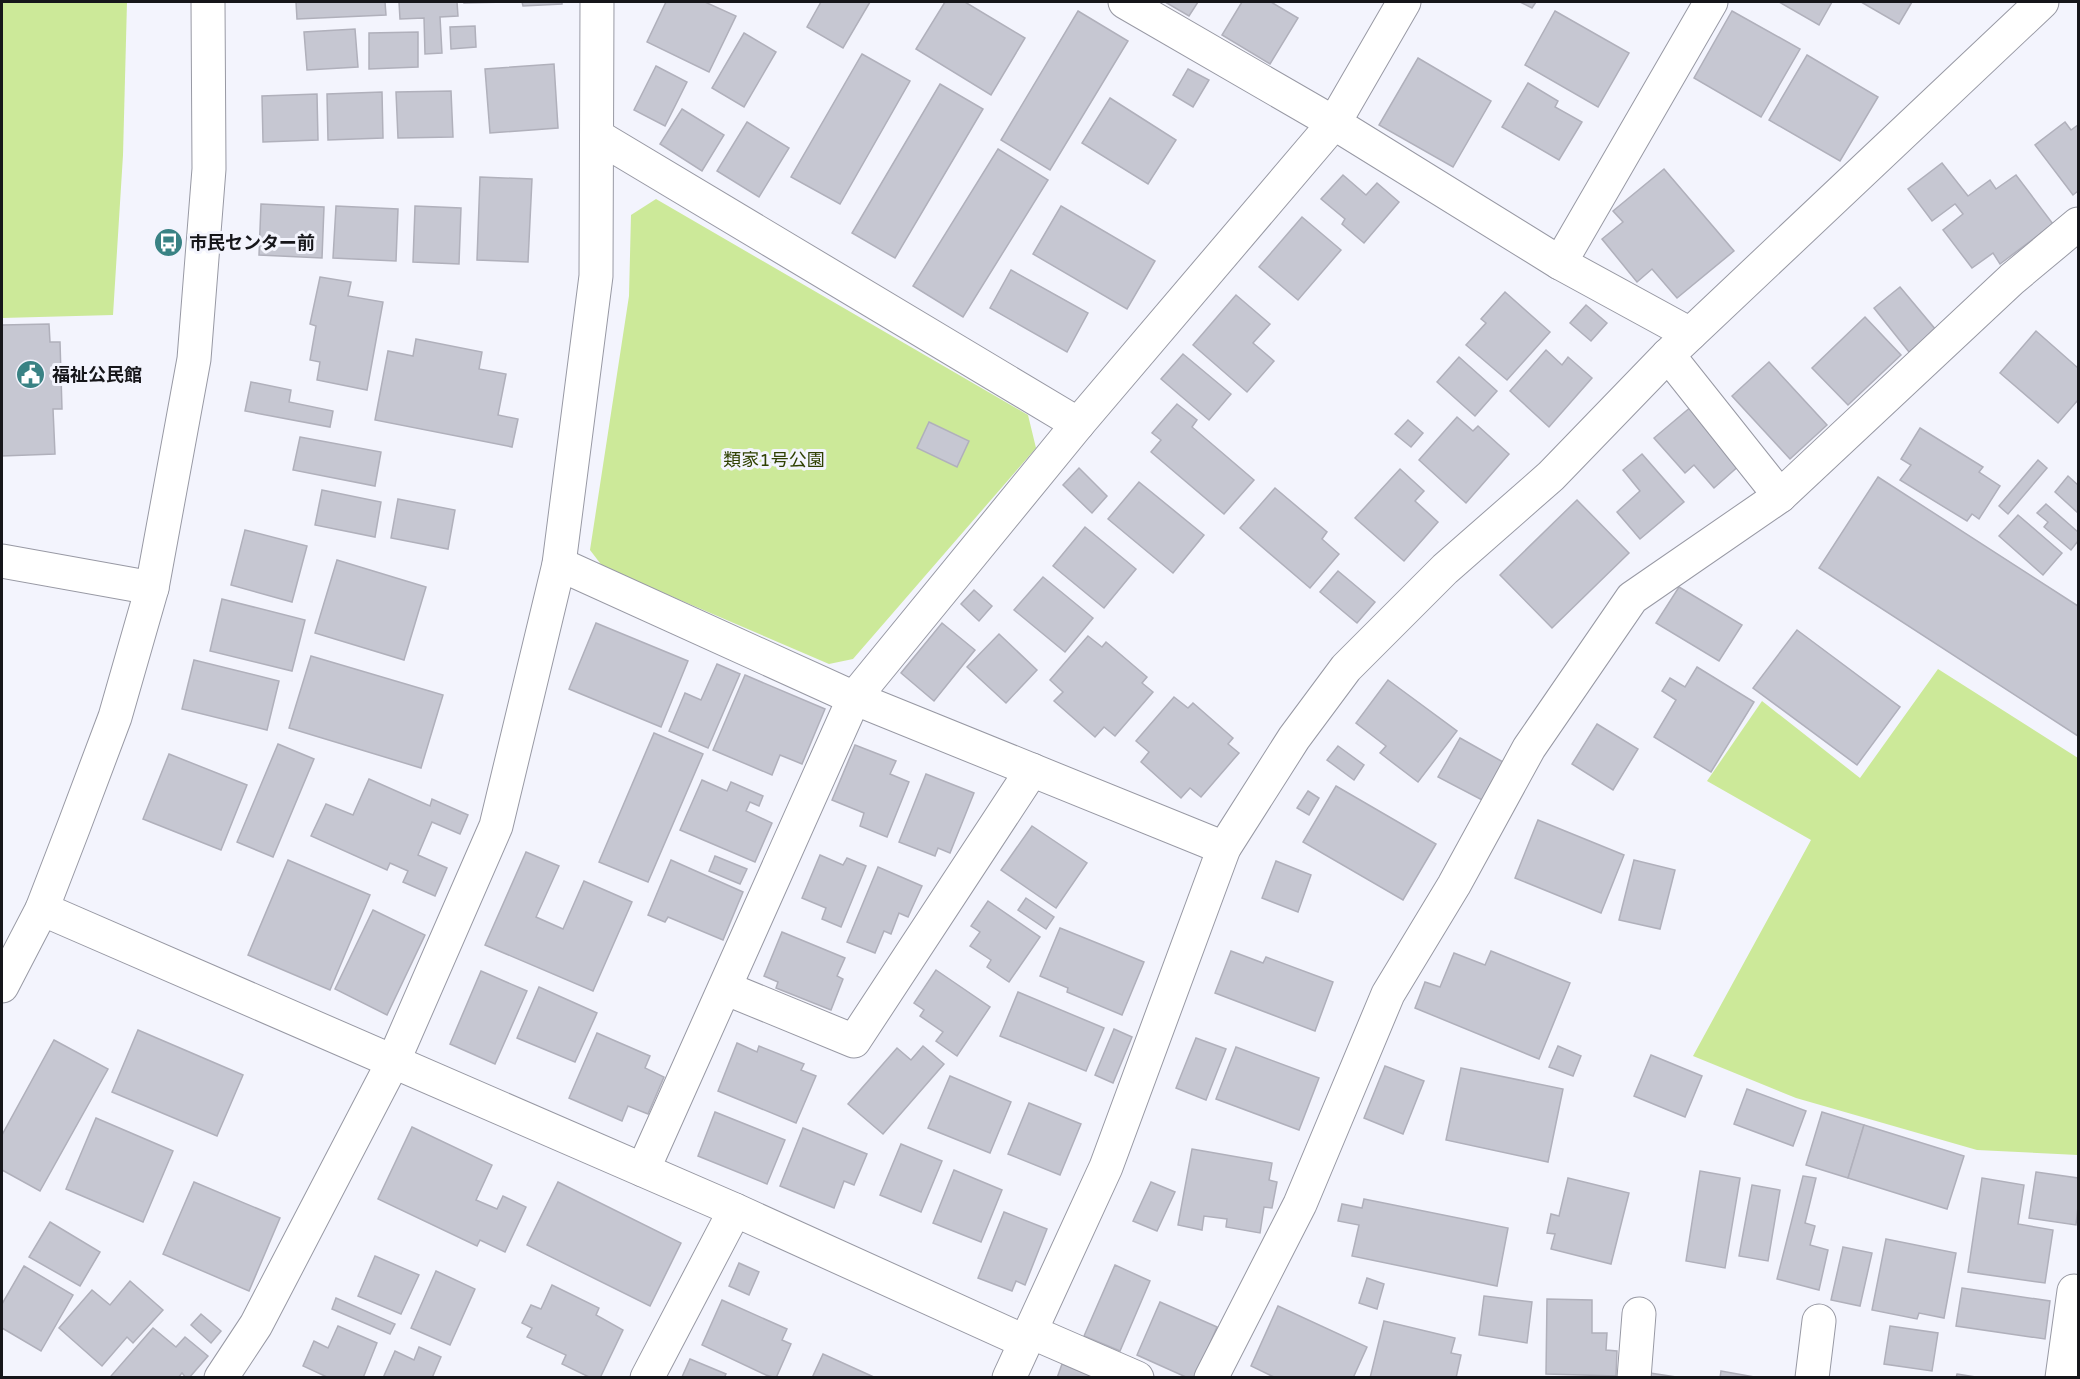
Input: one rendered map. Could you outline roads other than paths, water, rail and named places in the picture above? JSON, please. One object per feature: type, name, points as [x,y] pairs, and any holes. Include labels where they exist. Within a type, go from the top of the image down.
[{"type":"street","points":[[2,986],[42,909],[115,717],[152,588],[195,358],[209,169],[208,2]]},
{"type":"street","points":[[221,1377],[256,1325],[393,1062],[496,826],[559,564],[596,276],[597,2]]},
{"type":"street","points":[[1125,2],[1334,123],[1560,263],[1679,344],[1780,495]]},
{"type":"street","points":[[643,1170],[854,698],[1078,424],[1334,123],[1404,2]]},
{"type":"street","points":[[1560,263],[1711,2]]},
{"type":"street","points":[[1009,1377],[1106,1167],[1224,848],[1294,738],[1346,668],[1445,569],[1551,476],[1679,344],[2042,2]]},
{"type":"street","points":[[597,136],[1078,424]]},
{"type":"street","points":[[1211,1377],[1300,1204],[1388,994],[1454,885],[1529,748],[1632,598],[1780,495],[2012,279],[2079,224]]},
{"type":"street","points":[[2,561],[152,588]]},
{"type":"street","points":[[559,564],[854,698],[1224,848]]},
{"type":"street","points":[[725,988],[854,1041],[1032,770]]},
{"type":"street","points":[[42,909],[1029,1337],[1137,1377]]},
{"type":"street","points":[[647,1377],[735,1210]]},
{"type":"street","points":[[2062,1377],[2074,1291]]},
{"type":"street","points":[[1634,1377],[1639,1314]]},
{"type":"street","points":[[1812,1377],[1818,1321]]},
{"type":"place","name":"市民センター前","points":[[168,243]]},
{"type":"place","name":"福祉公民館","points":[[31,375]]},
{"type":"park label","name":"類家1号公園","points":[[774,460]]}]
